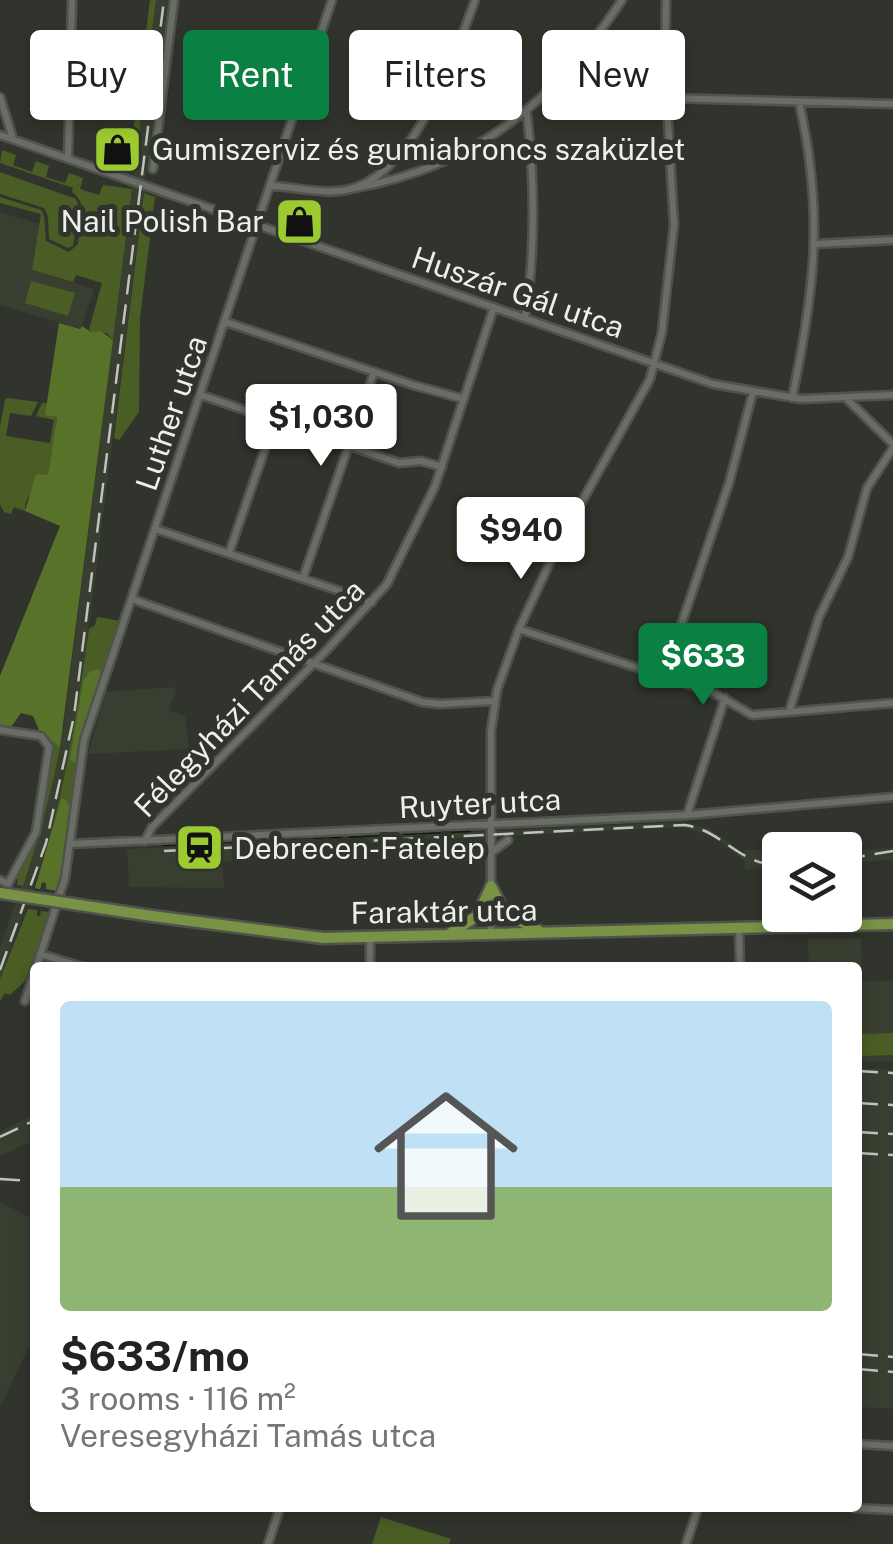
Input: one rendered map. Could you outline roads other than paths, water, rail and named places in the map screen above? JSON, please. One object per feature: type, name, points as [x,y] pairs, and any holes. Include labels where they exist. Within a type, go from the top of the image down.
[{"type":"main road","name":"Faraktár utca","points":[[3,886],[263,932],[351,938],[893,924]]},
{"type":"main road","points":[[491,886],[504,912],[544,934]]},
{"type":"main road","points":[[444,936],[477,916],[491,886]]},
{"type":"street","points":[[68,158],[72,0]]},
{"type":"street","points":[[154,169],[174,0]]},
{"type":"street","name":"Luther utca","points":[[38,962],[64,883],[83,745],[332,0]]},
{"type":"street","points":[[355,188],[384,169],[420,125],[451,66],[475,0]]},
{"type":"street","points":[[272,186],[324,191],[355,188],[418,174],[460,154],[527,113],[579,57],[622,0]]},
{"type":"street","points":[[666,0],[666,30]]},
{"type":"street","points":[[0,97],[13,139]]},
{"type":"street","points":[[685,99],[893,104]]},
{"type":"street","points":[[792,398],[816,244],[810,152],[799,102]]},
{"type":"street","points":[[525,318],[535,203],[527,113]]},
{"type":"street","points":[[491,935],[494,701],[519,629],[655,364],[666,310],[673,238],[669,120]]},
{"type":"street","name":"Huszár Gál utca","points":[[0,135],[713,384],[792,398],[893,395]]},
{"type":"street","points":[[816,244],[893,240]]},
{"type":"street","name":"Félegyházi Tamás utca","points":[[145,842],[152,827],[372,602],[397,568],[442,466],[494,307]]},
{"type":"street","points":[[226,322],[464,399]]},
{"type":"street","points":[[302,578],[374,372]]},
{"type":"street","points":[[664,676],[728,483],[753,392]]},
{"type":"street","points":[[201,395],[399,463],[421,461],[442,466]]},
{"type":"street","points":[[789,712],[819,617],[848,557],[867,488],[893,446],[847,399]]},
{"type":"street","points":[[229,554],[275,420]]},
{"type":"street","points":[[156,529],[372,602]]},
{"type":"street","points":[[132,599],[426,703],[494,701]]},
{"type":"street","points":[[519,629],[725,698],[752,715],[893,703]]},
{"type":"street","points":[[687,816],[725,698]]},
{"type":"street","points":[[0,730],[38,735],[49,747],[36,832],[3,886]]},
{"type":"street","name":"Ruyter utca","points":[[70,844],[687,816],[893,796]]},
{"type":"street","points":[[491,854],[508,840]]},
{"type":"street","points":[[739,928],[740,962]]},
{"type":"street","points":[[370,938],[370,962]]},
{"type":"street","points":[[40,954],[66,962]]},
{"type":"street","name":"Luther utca","points":[[25,1001],[30,986]]},
{"type":"street","points":[[862,1444],[893,1446]]},
{"type":"street","points":[[862,1508],[893,1510]]},
{"type":"street","points":[[268,1544],[279,1512]]},
{"type":"street","points":[[686,1544],[697,1512]]},
{"type":"waterway","points":[[525,130],[527,144]]},
{"type":"waterway","points":[[404,834],[470,831]]},
{"type":"waterway","points":[[350,837],[380,835]]},
{"type":"waterway","points":[[195,843],[341,837]]},
{"type":"waterway","points":[[163,845],[189,844]]},
{"type":"railway","points":[[0,970],[46,843],[74,716],[164,0]]},
{"type":"railway","points":[[164,851],[685,825],[698,828],[762,863]]},
{"type":"railway","points":[[862,856],[893,851]]},
{"type":"railway","points":[[862,1071],[893,1073]]},
{"type":"railway","points":[[862,1103],[893,1105]]},
{"type":"railway","points":[[0,1137],[30,1122]]},
{"type":"railway","points":[[862,1132],[893,1134]]},
{"type":"railway","points":[[862,1153],[893,1155]]},
{"type":"railway","points":[[0,1179],[30,1181]]},
{"type":"railway","points":[[862,1354],[893,1357]]},
{"type":"railway","points":[[862,1369],[893,1372]]},
{"type":"place","name":"Gumiszerviz és gumiabroncs szaküzlet","points":[[117,149]]},
{"type":"place","name":"Nail Polish Bar","points":[[299,221]]},
{"type":"place","name":"Debrecen-Fatelep","points":[[199,848]]}]
